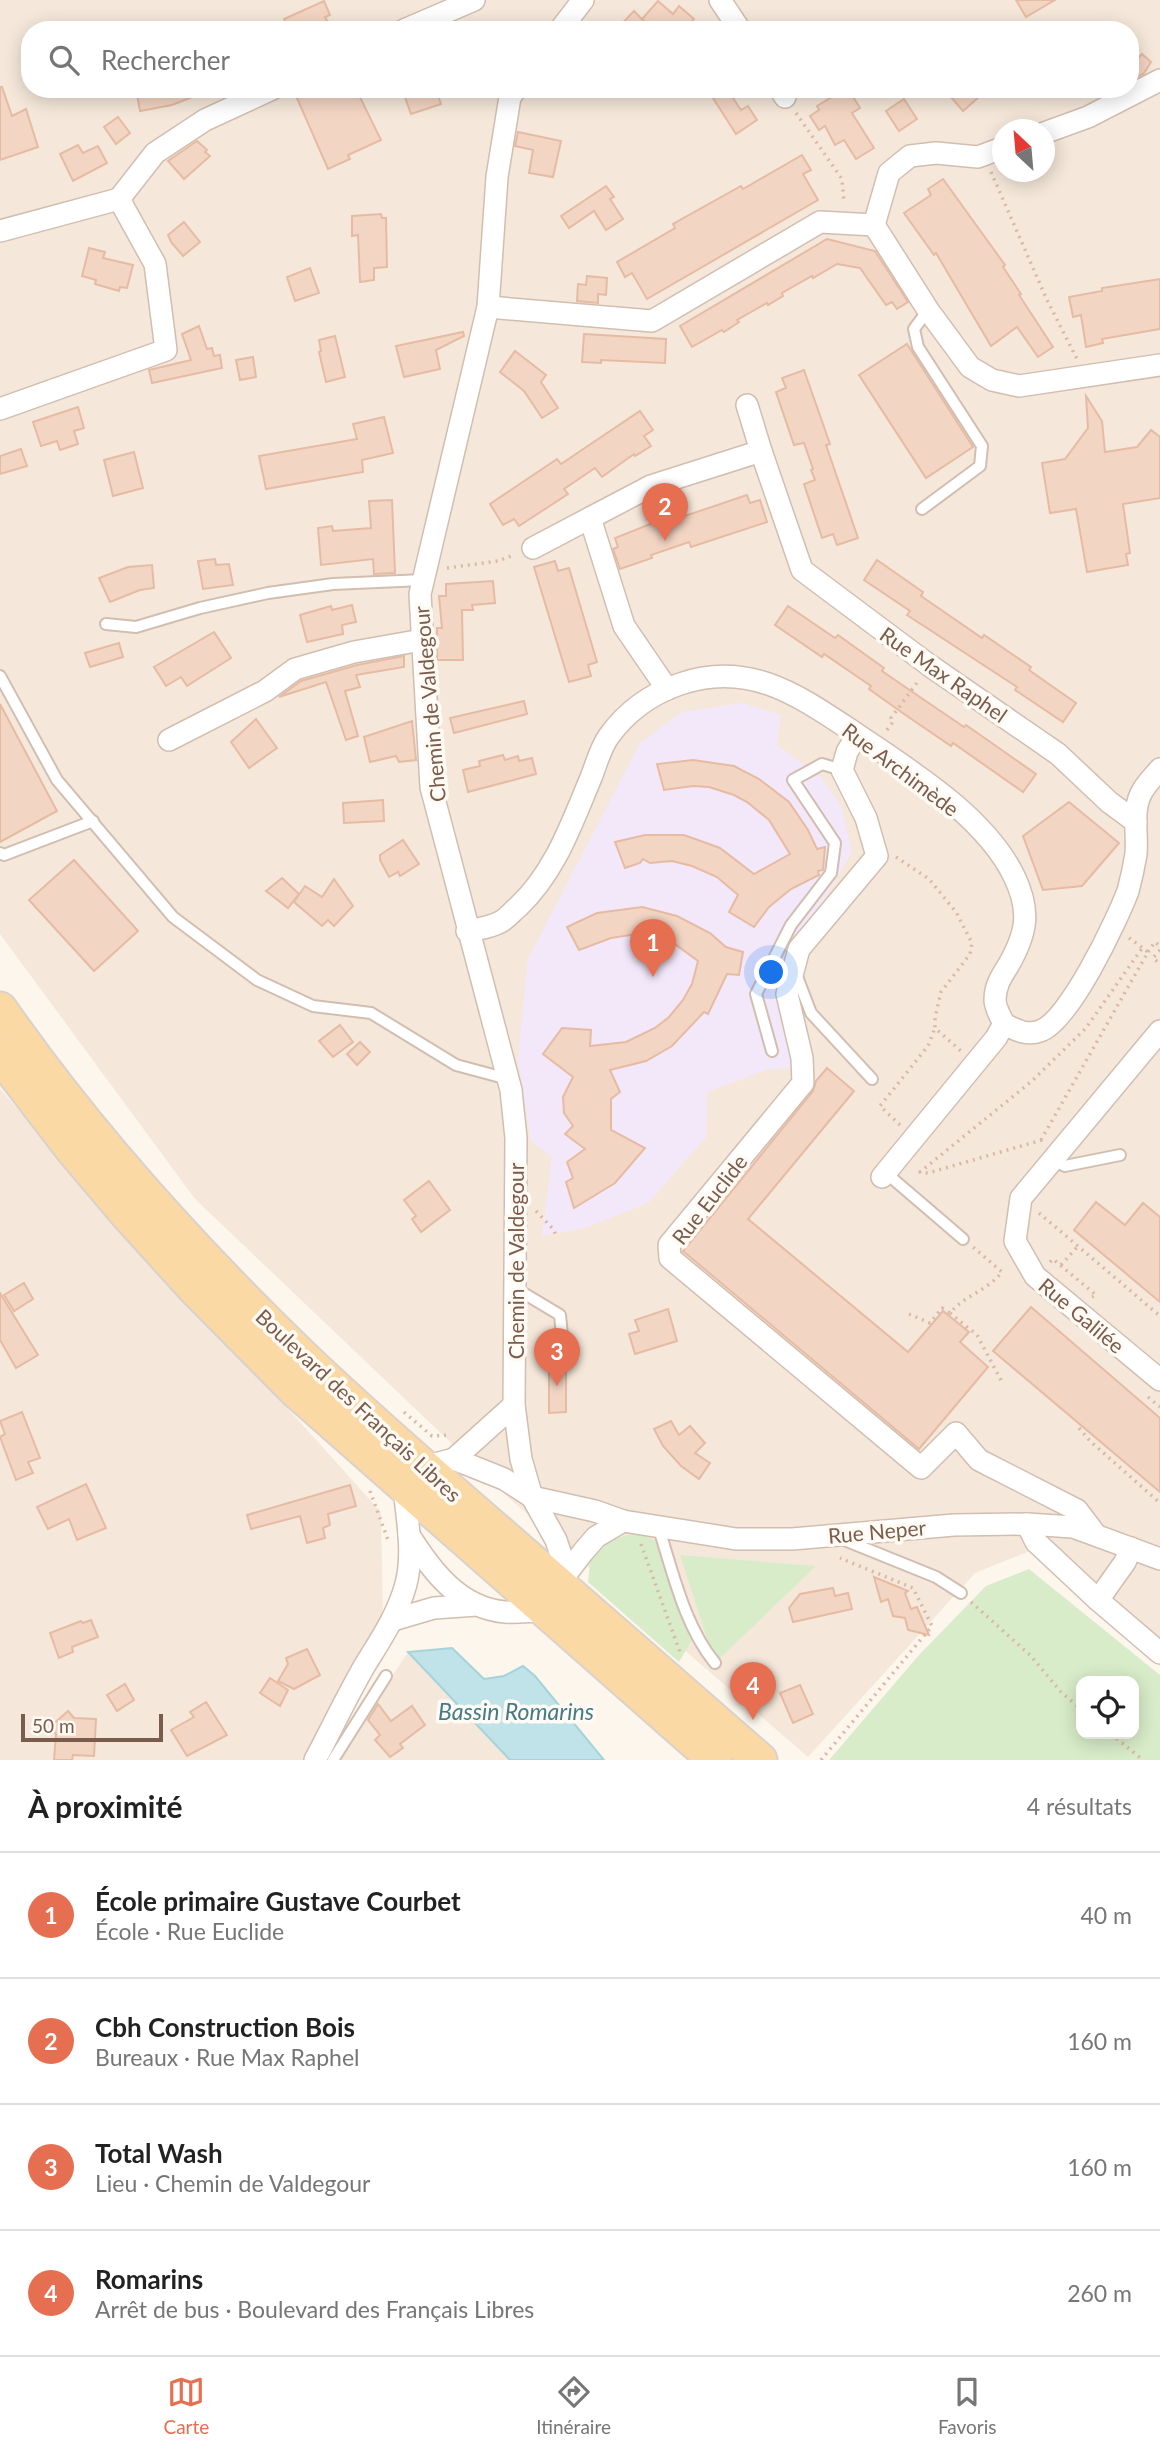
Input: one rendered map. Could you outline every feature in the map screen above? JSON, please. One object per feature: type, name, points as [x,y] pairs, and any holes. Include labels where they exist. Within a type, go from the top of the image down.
[{"type":"main road","name":"Boulevard des Français Libres","points":[[0,1009],[93,1129],[219,1273],[304,1358],[558,1591],[760,1760]]},
{"type":"main road","name":"Boulevard des Français Libres","points":[[0,1055],[80,1158],[194,1287],[295,1391],[427,1472]]},
{"type":"main road","name":"Boulevard des Français Libres","points":[[558,1591],[715,1760]]},
{"type":"street","points":[[417,21],[438,6],[474,0]]},
{"type":"street","points":[[567,21],[583,0]]},
{"type":"street","points":[[720,0],[734,21]]},
{"type":"street","points":[[1139,91],[1160,80]]},
{"type":"street","points":[[0,231],[119,199],[155,153],[205,120],[253,98]]},
{"type":"street","name":"Chemin de Valdegour","points":[[510,98],[498,177],[488,307],[420,594],[430,786],[508,1079],[516,1138],[514,1405],[521,1459],[532,1497],[556,1540],[558,1591]]},
{"type":"street","points":[[1055,129],[1088,117],[1125,98]]},
{"type":"street","points":[[992,152],[978,157],[936,153],[910,156],[889,173],[874,225],[928,310],[970,367],[992,380],[1019,386],[1160,365]]},
{"type":"street","points":[[0,410],[166,350],[155,264],[119,199]]},
{"type":"street","points":[[488,307],[652,321],[820,222],[874,225]]},
{"type":"street","name":"Rue Max Raphel","points":[[747,405],[802,570],[929,665],[1058,754],[1109,802],[1136,822]]},
{"type":"street","points":[[533,548],[651,486],[761,451]]},
{"type":"street","points":[[590,518],[624,625],[667,689]]},
{"type":"street","points":[[169,740],[265,691],[295,669],[354,652],[422,640]]},
{"type":"street","name":"Rue Archimède","points":[[467,931],[483,929],[503,920],[535,890],[563,846],[608,737],[633,708],[667,689],[692,680],[717,675],[754,678],[781,687],[857,735],[938,793],[983,831],[999,852],[1022,897],[1026,922],[1016,951],[997,984],[995,1003],[1004,1024]]},
{"type":"street","points":[[857,735],[847,752],[842,770],[866,818],[875,849]]},
{"type":"street","points":[[884,1175],[976,1063],[1004,1024],[1022,1033],[1041,1031],[1055,1020],[1077,992],[1128,890],[1136,854],[1137,806],[1142,791],[1160,769]]},
{"type":"street","name":"Rue Euclide","points":[[875,849],[877,856],[799,949],[787,994],[802,1058],[803,1083],[669,1245],[670,1258],[921,1468],[956,1433],[979,1460],[1077,1510],[1096,1535]]},
{"type":"street","points":[[1021,1198],[1160,1031]]},
{"type":"street","name":"Rue Galilée","points":[[1021,1198],[1015,1241],[1035,1276],[1160,1381]]},
{"type":"street","points":[[315,1760],[364,1667],[393,1620],[406,1585],[409,1535],[427,1472],[484,1434],[514,1405]]},
{"type":"street","points":[[427,1472],[504,1479],[532,1497]]},
{"type":"street","name":"Rue Neper","points":[[532,1497],[595,1511],[623,1521],[736,1539],[792,1539],[933,1526],[1027,1524]]},
{"type":"street","points":[[393,1620],[434,1608],[477,1605],[504,1612],[558,1591],[596,1537],[623,1521]]},
{"type":"street","points":[[1160,1559],[1073,1527],[1027,1524],[1035,1542],[1160,1653]]},
{"type":"street","points":[[409,1535],[441,1580],[477,1605]]},
{"type":"street","points":[[1098,1600],[1125,1562],[1131,1548]]},
{"type":"lane","points":[[922,509],[980,466],[982,446],[918,347],[914,329],[928,310]]},
{"type":"lane","points":[[106,624],[136,628],[201,608],[268,593],[425,573]]},
{"type":"lane","points":[[0,676],[57,780],[173,917],[257,980],[313,1006],[371,1013],[456,1065],[508,1079]]},
{"type":"lane","points":[[772,1051],[756,994],[791,925],[831,873],[835,843],[793,780],[822,764],[842,770]]},
{"type":"lane","points":[[0,852],[4,855],[93,821]]},
{"type":"lane","points":[[794,968],[811,1013],[872,1079]]},
{"type":"lane","points":[[1053,1160],[1065,1166],[1120,1155]]},
{"type":"lane","points":[[884,1175],[963,1239]]},
{"type":"lane","points":[[515,1288],[560,1315],[562,1346]]},
{"type":"lane","points":[[657,1526],[689,1620],[700,1645],[715,1663]]},
{"type":"lane","points":[[833,1535],[936,1577],[961,1594]]},
{"type":"lane","points":[[333,1760],[386,1676]]},
{"type":"path","points":[[785,98],[842,179],[846,223]]},
{"type":"path","points":[[978,157],[992,173],[1046,300],[1086,376]]},
{"type":"path","points":[[425,573],[498,561],[533,548]]},
{"type":"path","points":[[884,735],[893,722],[891,718],[929,665]]},
{"type":"path","points":[[875,849],[890,853],[929,878],[956,912],[972,943],[970,954],[942,992],[935,1028],[928,1046],[880,1106],[914,1138]]},
{"type":"path","points":[[1123,933],[1148,952]]},
{"type":"path","points":[[1040,1142],[1155,942],[1160,948],[1153,958],[1160,964]]},
{"type":"path","points":[[920,1172],[1032,1081],[1086,1028],[1143,947]]},
{"type":"path","points":[[935,1028],[976,1063]]},
{"type":"path","points":[[915,1167],[920,1172],[928,1173],[1040,1142],[1050,1135]]},
{"type":"path","points":[[1021,1198],[1160,1315]]},
{"type":"path","points":[[531,1207],[554,1230],[556,1236]]},
{"type":"path","points":[[950,1313],[961,1300],[992,1284],[1002,1272],[963,1239]]},
{"type":"path","points":[[1061,1265],[1078,1246]]},
{"type":"path","points":[[909,1314],[930,1324],[942,1308],[950,1313],[977,1335],[1003,1384]]},
{"type":"path","points":[[402,1411],[432,1436],[484,1434]]},
{"type":"path","points":[[1079,1428],[1160,1503]]},
{"type":"path","points":[[368,1487],[390,1549]]},
{"type":"path","points":[[640,1542],[682,1661]]},
{"type":"path","points":[[821,1760],[932,1626],[913,1588],[840,1558]]},
{"type":"path","points":[[961,1594],[1031,1656],[1061,1692],[1076,1705]]},
{"type":"path","points":[[1117,1739],[1143,1760]]},
{"type":"shaded area","points":[[0,0],[1160,0],[1160,1639],[1050,1543],[975,1573],[808,1757],[509,1498],[195,1199],[0,934]]},
{"type":"shaded area","points":[[742,703],[781,715],[777,745],[822,778],[841,806],[852,852],[825,897],[786,948],[777,996],[794,1068],[766,1070],[707,1092],[706,1137],[648,1203],[584,1228],[542,1236],[552,1157],[531,1141],[518,1058],[528,959],[640,743],[682,712]]},
{"type":"shaded area","points":[[0,1089],[381,1512],[383,1618],[311,1760],[0,1760]]},
{"type":"shaded area","points":[[408,1652],[510,1760],[337,1760]]},
{"type":"green space","points":[[628,1535],[645,1535],[655,1541],[692,1640],[679,1662],[588,1582],[591,1556],[609,1541]]},
{"type":"green space","points":[[680,1555],[816,1566],[715,1663]]},
{"type":"green space","points":[[1029,1569],[1160,1675],[1160,1760],[829,1760],[919,1655],[986,1586]]},
{"type":"water","name":"Bassin Romarins","points":[[452,1648],[484,1679],[504,1676],[523,1666],[535,1676],[604,1760],[510,1760],[408,1652]]},
{"type":"building","points":[[1016,0],[1055,0],[1026,17]]},
{"type":"building","points":[[324,1],[330,15],[325,17],[327,21],[284,19]]},
{"type":"building","points":[[658,1],[673,14],[679,6],[694,19],[644,21],[642,19]]},
{"type":"building","points":[[634,11],[643,21],[625,21]]},
{"type":"building","points":[[1142,54],[1151,62],[1139,76],[1139,57]]},
{"type":"building","points":[[0,87],[12,116],[26,109],[38,147],[0,160]]},
{"type":"building","points":[[138,98],[190,98],[172,105],[140,111]]},
{"type":"building","points":[[297,98],[360,98],[381,140],[348,155],[350,159],[328,169]]},
{"type":"building","points":[[405,98],[439,98],[441,104],[411,114]]},
{"type":"building","points":[[713,98],[733,98],[741,110],[748,106],[757,120],[736,134]]},
{"type":"building","points":[[830,98],[854,98],[860,108],[852,113],[874,148],[856,159],[844,140],[835,145],[825,126],[819,130],[810,116],[819,110],[817,106]]},
{"type":"building","points":[[952,98],[978,98],[963,111]]},
{"type":"building","points":[[904,99],[917,119],[899,131],[886,111]]},
{"type":"building","points":[[118,117],[130,133],[116,144],[104,127]]},
{"type":"building","points":[[518,132],[561,141],[553,177],[529,173],[533,150],[515,146]]},
{"type":"building","points":[[197,141],[210,156],[184,179],[168,161]]},
{"type":"building","points":[[78,145],[83,153],[98,146],[107,163],[73,181],[60,154]]},
{"type":"building","points":[[802,155],[811,170],[803,174],[818,200],[647,299],[632,273],[625,277],[617,262],[675,228],[673,224],[741,186],[743,189]]},
{"type":"building","points":[[943,179],[1005,265],[1003,267],[1021,294],[1019,295],[1053,347],[1038,357],[1017,327],[991,346],[936,253],[934,255],[904,213],[931,195],[928,189]]},
{"type":"building","points":[[606,186],[614,197],[610,199],[623,219],[606,230],[594,211],[569,228],[561,216]]},
{"type":"building","points":[[381,214],[382,218],[386,218],[387,267],[374,268],[374,280],[360,282],[358,235],[352,236],[352,216]]},
{"type":"building","points":[[184,222],[200,242],[183,256],[168,235]]},
{"type":"building","points":[[827,239],[875,251],[908,302],[897,309],[892,302],[886,305],[860,268],[837,264],[737,320],[739,322],[724,332],[722,330],[692,347],[680,326]]},
{"type":"building","points":[[89,248],[105,252],[103,258],[133,265],[127,288],[120,287],[119,291],[95,284],[96,280],[82,276]]},
{"type":"building","points":[[310,268],[319,293],[295,301],[287,277]]},
{"type":"building","points":[[587,276],[607,278],[606,295],[598,294],[598,303],[577,301],[578,284],[586,285]]},
{"type":"building","points":[[1160,279],[1160,329],[1102,339],[1103,343],[1086,347],[1081,315],[1073,317],[1069,297],[1102,291],[1102,288]]},
{"type":"building","points":[[199,326],[207,349],[212,348],[214,356],[220,355],[222,368],[152,383],[149,370],[191,360],[182,334]]},
{"type":"building","points":[[463,332],[464,336],[436,350],[440,369],[404,377],[396,346]]},
{"type":"building","points":[[584,334],[666,339],[665,363],[601,360],[601,363],[582,362]]},
{"type":"building","points":[[335,336],[345,377],[326,382],[319,340]]},
{"type":"building","points":[[907,344],[973,447],[926,478],[859,375]]},
{"type":"building","points":[[515,351],[546,375],[541,382],[558,408],[542,418],[524,391],[500,372]]},
{"type":"building","points":[[253,357],[256,377],[240,380],[236,360]]},
{"type":"building","points":[[804,370],[830,444],[826,445],[858,538],[837,545],[833,534],[822,538],[804,484],[815,480],[811,470],[813,469],[804,443],[794,445],[776,392],[786,388],[782,378]]},
{"type":"building","points":[[1086,396],[1102,421],[1105,452],[1137,447],[1151,430],[1160,437],[1160,498],[1123,504],[1130,553],[1126,554],[1128,565],[1087,572],[1076,509],[1050,513],[1042,463],[1065,459],[1088,428]]},
{"type":"building","points":[[78,407],[84,428],[74,431],[78,444],[60,450],[57,441],[41,446],[33,422]]},
{"type":"building","points":[[640,411],[653,430],[644,436],[651,446],[635,456],[634,454],[602,477],[595,468],[564,489],[568,494],[519,526],[514,519],[503,525],[490,504],[557,459],[561,464]]},
{"type":"building","points":[[384,417],[393,453],[362,460],[363,472],[266,489],[259,456],[357,439],[353,424]]},
{"type":"building","points":[[21,449],[27,466],[0,474],[0,456]]},
{"type":"building","points":[[134,452],[143,488],[113,496],[104,460]]},
{"type":"building","points":[[747,495],[750,503],[760,500],[767,522],[691,547],[689,542],[620,569],[613,549],[618,547],[615,538],[653,523],[651,519],[667,513],[670,521]]},
{"type":"building","points":[[392,500],[395,573],[374,574],[373,559],[321,565],[318,528],[332,526],[333,531],[371,528],[369,501]]},
{"type":"building","points":[[215,559],[216,565],[229,564],[233,585],[203,589],[198,561]]},
{"type":"building","points":[[877,560],[923,592],[921,596],[982,638],[984,635],[1031,667],[1029,670],[1076,703],[1063,722],[1015,690],[1017,687],[907,615],[910,611],[864,580]]},
{"type":"building","points":[[555,561],[558,571],[569,568],[597,662],[588,665],[591,676],[569,682],[534,567]]},
{"type":"building","points":[[152,565],[154,588],[140,590],[110,602],[99,578],[128,567]]},
{"type":"building","points":[[493,581],[495,603],[472,605],[473,610],[462,610],[463,660],[437,660],[437,628],[442,628],[439,596],[446,596],[446,584]]},
{"type":"building","points":[[352,605],[356,622],[342,625],[343,634],[307,642],[300,615],[331,606],[332,610]]},
{"type":"building","points":[[788,606],[835,638],[838,635],[884,668],[882,671],[1036,774],[1023,792],[953,743],[951,746],[904,714],[869,689],[871,686],[824,654],[822,657],[775,625]]},
{"type":"building","points":[[214,632],[231,658],[187,686],[181,677],[166,686],[154,667]]},
{"type":"building","points":[[119,643],[123,657],[90,667],[85,653]]},
{"type":"building","points":[[404,656],[404,667],[356,675],[360,687],[345,691],[358,736],[346,740],[326,682],[279,697],[301,681],[357,665]]},
{"type":"building","points":[[524,701],[527,714],[454,733],[450,718]]},
{"type":"building","points":[[0,704],[57,811],[0,842]]},
{"type":"building","points":[[256,719],[277,748],[249,768],[231,742]]},
{"type":"building","points":[[412,721],[416,760],[399,762],[396,756],[370,762],[364,737]]},
{"type":"building","points":[[503,755],[505,760],[518,756],[519,761],[532,758],[536,774],[468,792],[463,770],[480,766],[479,761]]},
{"type":"building","points":[[693,760],[734,766],[759,779],[789,802],[817,849],[825,847],[823,870],[818,871],[819,875],[791,889],[769,907],[754,927],[729,912],[738,895],[717,877],[672,861],[650,863],[643,859],[640,863],[625,868],[615,842],[645,835],[684,835],[720,848],[754,874],[790,854],[769,820],[734,795],[709,787],[664,790],[657,764]]},
{"type":"building","points":[[383,800],[384,821],[344,823],[343,803]]},
{"type":"building","points":[[1069,802],[1119,843],[1082,886],[1043,890],[1023,836]]},
{"type":"building","points":[[403,840],[419,864],[400,876],[398,872],[389,877],[380,855]]},
{"type":"building","points":[[74,860],[138,931],[94,971],[29,900]]},
{"type":"building","points":[[282,878],[299,894],[288,908],[266,891]]},
{"type":"building","points":[[334,879],[353,906],[334,926],[328,920],[322,926],[294,902],[305,886],[322,897]]},
{"type":"building","points":[[642,907],[677,916],[710,933],[726,947],[743,952],[739,975],[727,974],[708,1014],[704,1012],[672,1046],[646,1061],[610,1070],[620,1092],[611,1099],[611,1130],[645,1148],[615,1183],[574,1208],[566,1182],[573,1178],[567,1162],[585,1149],[565,1134],[573,1126],[564,1113],[563,1097],[573,1077],[543,1054],[562,1028],[591,1030],[590,1046],[626,1042],[655,1028],[669,1017],[683,1000],[692,984],[698,961],[676,945],[652,936],[637,934],[611,938],[579,950],[567,927],[597,913]]},
{"type":"building","points":[[340,1025],[353,1042],[333,1057],[319,1041]]},
{"type":"building","points":[[360,1042],[370,1052],[357,1065],[347,1054]]},
{"type":"building","points":[[827,1068],[854,1091],[748,1219],[908,1352],[943,1311],[969,1332],[960,1342],[988,1367],[919,1449],[683,1251],[813,1091],[816,1081]]},
{"type":"building","points":[[429,1181],[450,1210],[421,1232],[412,1219],[416,1216],[404,1200]]},
{"type":"building","points":[[1096,1202],[1125,1225],[1143,1203],[1160,1217],[1160,1302],[1074,1230]]},
{"type":"building","points":[[24,1283],[33,1299],[14,1311],[4,1295]]},
{"type":"building","points":[[0,1293],[38,1355],[16,1368],[0,1340]]},
{"type":"building","points":[[1031,1307],[1160,1418],[1160,1492],[993,1351]]},
{"type":"building","points":[[668,1309],[677,1341],[635,1354],[629,1334],[639,1331],[635,1320]]},
{"type":"building","points":[[549,1358],[566,1359],[566,1412],[549,1413]]},
{"type":"building","points":[[22,1412],[40,1458],[28,1462],[33,1473],[16,1480],[0,1437],[5,1434],[0,1421]]},
{"type":"building","points":[[671,1421],[679,1435],[690,1426],[705,1443],[695,1453],[710,1463],[699,1479],[681,1466],[663,1446],[654,1429]]},
{"type":"building","points":[[86,1484],[106,1528],[77,1540],[69,1519],[48,1529],[37,1507]]},
{"type":"building","points":[[350,1485],[356,1506],[328,1514],[330,1525],[323,1528],[325,1538],[307,1543],[300,1516],[251,1529],[247,1515]]},
{"type":"building","points":[[874,1577],[908,1591],[905,1593],[911,1609],[917,1607],[929,1635],[908,1630],[905,1618],[893,1616],[888,1599],[881,1602]]},
{"type":"building","points":[[833,1588],[835,1596],[848,1593],[852,1609],[793,1622],[789,1608],[800,1594]]},
{"type":"building","points":[[91,1620],[98,1637],[72,1647],[73,1652],[59,1658],[50,1633]]},
{"type":"building","points":[[307,1649],[320,1675],[294,1689],[278,1681],[288,1664],[286,1658]]},
{"type":"building","points":[[270,1678],[288,1690],[280,1706],[260,1693]]},
{"type":"building","points":[[125,1684],[134,1700],[117,1711],[107,1695]]},
{"type":"building","points":[[800,1685],[813,1714],[793,1723],[780,1693]]},
{"type":"building","points":[[206,1702],[227,1735],[187,1756],[171,1730],[194,1717],[190,1712]]},
{"type":"building","points":[[378,1704],[391,1721],[412,1706],[425,1725],[400,1744],[403,1748],[390,1757],[375,1740],[380,1735],[368,1720]]},
{"type":"building","points":[[68,1711],[74,1718],[96,1719],[94,1756],[73,1755],[72,1760],[54,1760],[56,1734],[50,1727]]},
{"type":"place","name":"Cbh Construction Bois","points":[[665,541]]},
{"type":"place","name":"École primaire Gustave Courbet","points":[[653,977]]},
{"type":"place","name":"Total Wash","points":[[557,1386]]},
{"type":"place","name":"Romarins","points":[[753,1720]]}]
